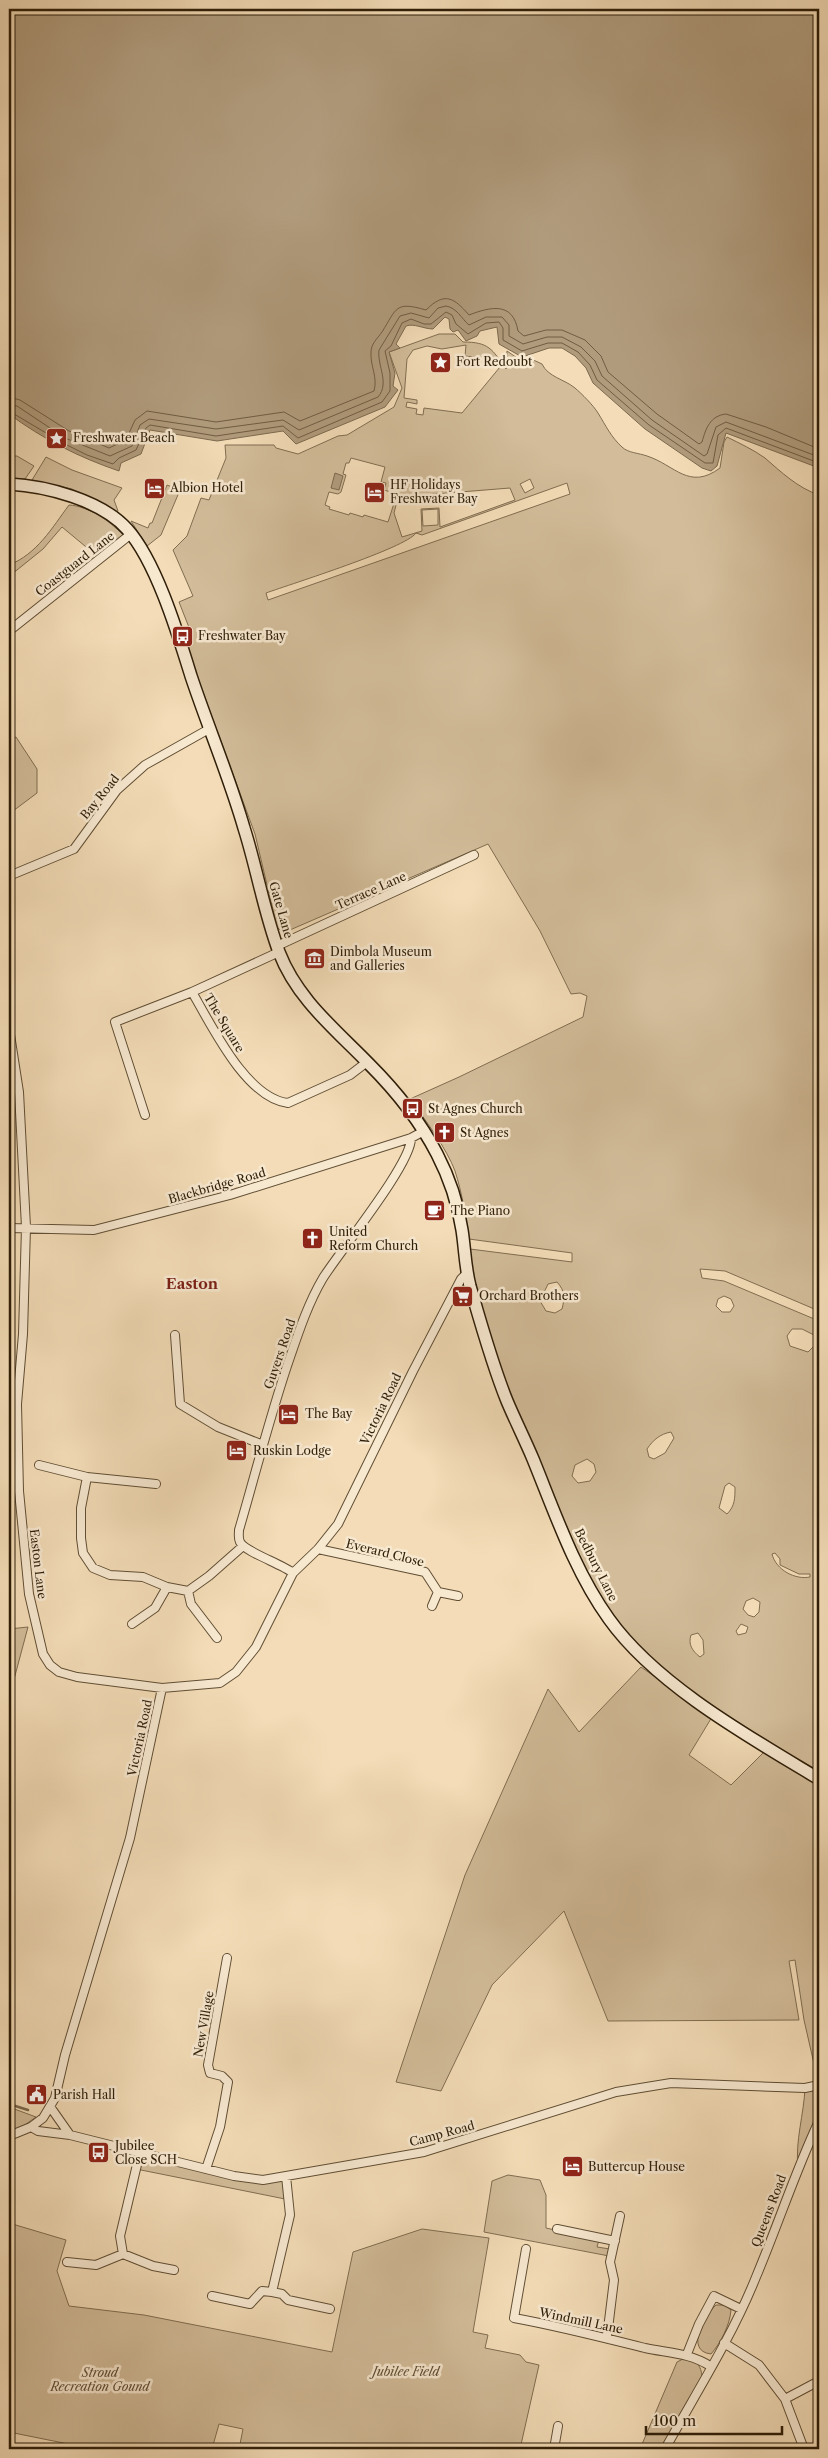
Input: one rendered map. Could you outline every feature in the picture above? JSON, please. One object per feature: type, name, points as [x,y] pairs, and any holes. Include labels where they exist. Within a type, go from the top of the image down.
[{"type":"street","name":"Gate Lane","points":[[9,484],[43,488],[78,498],[120,522],[143,552],[165,600],[244,824],[278,949],[291,976],[311,1005],[336,1034],[368,1062],[424,1131],[438,1156],[453,1195],[462,1227],[467,1273]]},
{"type":"street","name":"Coastguard Lane","points":[[9,631],[131,534]]},
{"type":"street","name":"Bay Road","points":[[9,876],[74,849],[117,790],[145,765],[209,729]]},
{"type":"street","name":"Terrace Lane","points":[[278,949],[474,855]]},
{"type":"street","name":"The Square","points":[[278,949],[192,992],[225,1050],[243,1073],[278,1102],[288,1103],[350,1075],[368,1062]]},
{"type":"street","points":[[145,1115],[115,1022],[192,992]]},
{"type":"street","points":[[9,1028],[19,1092],[26,1227]]},
{"type":"street","name":"Blackbridge Road","points":[[9,1228],[94,1230],[230,1195],[412,1138],[424,1131]]},
{"type":"street","name":"Guyers Road","points":[[243,1546],[239,1538],[239,1530],[298,1332],[322,1279],[388,1185],[407,1155],[412,1138]]},
{"type":"street","name":"Easton Lane","points":[[26,1227],[23,1334],[17,1404],[18,1491],[29,1594],[43,1654],[50,1665],[59,1672],[162,1688]]},
{"type":"street","name":"Victoria Road","points":[[28,2128],[43,2118],[51,2108],[128,1846],[162,1688],[220,1683],[236,1672],[256,1647],[293,1573],[318,1549],[338,1524],[412,1371],[461,1279],[467,1273]]},
{"type":"street","name":"Bedbury Lane","points":[[467,1273],[506,1399],[570,1547],[594,1596],[610,1621],[649,1664],[682,1690],[771,1750],[819,1779]]},
{"type":"street","points":[[175,1335],[180,1404],[218,1427],[263,1445]]},
{"type":"street","points":[[39,1465],[87,1477],[156,1484]]},
{"type":"street","points":[[87,1477],[81,1508],[81,1538],[83,1553],[94,1568],[110,1575],[143,1576],[167,1587],[188,1591],[209,1576],[243,1546],[283,1565],[293,1573]]},
{"type":"street","name":"Everard Close","points":[[318,1549],[425,1572],[438,1592]]},
{"type":"street","points":[[132,1624],[155,1608],[167,1587]]},
{"type":"street","points":[[188,1591],[191,1604],[217,1638]]},
{"type":"street","points":[[432,1606],[438,1592],[458,1596]]},
{"type":"street","name":"New Village","points":[[206,2169],[220,2127],[228,2082],[222,2076],[210,2073],[208,2065],[227,1958]]},
{"type":"street","name":"Camp Road","points":[[28,2128],[38,2132],[70,2135],[206,2169],[262,2180],[424,2152],[616,2092],[671,2083],[805,2088],[819,2084]]},
{"type":"street","points":[[51,2108],[70,2135]]},
{"type":"street","name":"Queens Road","points":[[665,2449],[724,2343],[756,2278],[798,2167],[819,2121]]},
{"type":"street","points":[[9,2136],[28,2128]]},
{"type":"street","points":[[123,2254],[120,2236],[140,2152]]},
{"type":"street","points":[[272,2292],[290,2215],[286,2176]]},
{"type":"street","points":[[607,2337],[614,2280],[610,2262],[620,2216]]},
{"type":"street","points":[[557,2228],[614,2241]]},
{"type":"street","name":"Windmill Lane","points":[[526,2249],[514,2318],[607,2337],[646,2348],[687,2354],[710,2366]]},
{"type":"street","points":[[67,2262],[96,2266],[123,2254],[153,2266],[174,2270]]},
{"type":"street","points":[[212,2296],[250,2304],[262,2291],[272,2292],[282,2294],[288,2300],[330,2309]]},
{"type":"street","points":[[687,2354],[714,2296],[741,2309]]},
{"type":"street","points":[[724,2343],[760,2365],[785,2399],[804,2449]]},
{"type":"street","points":[[785,2399],[819,2381]]},
{"type":"street","points":[[554,2449],[558,2426]]},
{"type":"green space","points":[[439,334],[455,334],[463,342],[479,343],[489,348],[506,369],[507,351],[520,360],[529,358],[542,364],[548,372],[581,393],[596,410],[615,439],[627,451],[657,460],[682,474],[699,477],[720,468],[724,442],[727,437],[761,455],[797,484],[819,495],[819,1311],[725,1271],[700,1269],[702,1278],[724,1281],[819,1321],[819,1775],[773,1748],[683,1687],[638,1650],[596,1594],[572,1545],[508,1395],[469,1272],[470,1249],[572,1262],[572,1253],[469,1239],[464,1205],[455,1171],[441,1144],[410,1099],[583,1017],[587,996],[580,993],[571,994],[540,931],[488,844],[283,933],[277,927],[255,834],[180,630],[190,630],[179,602],[193,596],[173,550],[187,536],[201,498],[209,500],[226,458],[225,445],[274,445],[276,448],[298,454],[338,436],[347,435],[394,407],[402,388],[389,352]],"holes":[[[466,345],[465,356],[481,358],[484,355],[488,357],[488,361],[500,363],[500,367],[462,413],[424,408],[423,415],[416,414],[417,409],[406,407],[407,402],[417,404],[417,400],[404,398],[407,359],[413,350],[427,346],[442,349]],[[351,458],[385,467],[381,482],[386,483],[384,490],[397,494],[388,522],[364,515],[363,517],[350,513],[349,515],[329,509],[330,507],[325,505],[329,492],[338,494],[341,492],[346,475],[343,474],[346,463],[349,463]],[[530,479],[534,488],[525,493],[520,484]],[[567,483],[570,494],[268,600],[266,593],[371,556],[408,540],[416,533],[422,535]],[[510,488],[515,500],[440,527],[439,508],[421,509],[422,531],[402,537],[394,513],[398,497]],[[438,509],[438,525],[423,526],[422,510]],[[557,1282],[564,1294],[562,1309],[555,1313],[546,1311],[540,1301],[548,1284]],[[724,1296],[731,1299],[734,1306],[730,1312],[722,1312],[716,1306],[718,1299]],[[792,1329],[802,1329],[814,1335],[815,1345],[808,1352],[790,1346],[787,1336]],[[671,1432],[674,1438],[665,1453],[654,1459],[649,1457],[647,1449],[660,1436]],[[587,1459],[594,1464],[596,1472],[590,1481],[578,1483],[572,1476],[575,1465]],[[729,1483],[735,1487],[735,1495],[733,1505],[727,1514],[719,1508],[725,1486]],[[775,1553],[780,1559],[780,1565],[799,1574],[810,1574],[810,1577],[804,1578],[792,1575],[778,1565],[772,1554]],[[753,1598],[760,1602],[759,1612],[754,1617],[748,1615],[743,1609],[746,1601]],[[741,1624],[748,1627],[746,1633],[738,1635],[736,1631]],[[698,1633],[703,1640],[704,1654],[700,1657],[697,1655],[691,1647],[691,1635]]]},
{"type":"green space","points":[[9,456],[17,456],[34,466],[25,479],[9,479]]},
{"type":"green space","points":[[46,457],[72,470],[122,488],[114,500],[118,511],[113,513],[72,489],[32,480]]},
{"type":"green space","points":[[167,485],[180,490],[161,535],[147,546],[131,521],[148,528],[150,523],[152,523]]},
{"type":"green space","points":[[69,505],[91,511],[123,535],[97,556],[62,527],[43,549],[12,574],[9,571],[9,565],[28,554],[43,540]]},
{"type":"green space","points":[[16,737],[37,769],[37,793],[9,814],[9,740]]},
{"type":"green space","points":[[28,1627],[9,1698],[9,1629]]},
{"type":"green space","points":[[641,1667],[712,1717],[689,1755],[731,1785],[766,1750],[819,1782],[819,2077],[817,2077],[804,2020],[795,1960],[789,1961],[799,2020],[608,2021],[564,1911],[492,1985],[441,2091],[396,2082],[465,1875],[548,1689],[579,1732]]},
{"type":"green space","points":[[805,2088],[819,2088],[819,2118],[798,2167],[797,2157]]},
{"type":"green space","points":[[9,2107],[36,2117],[22,2127],[9,2131]]},
{"type":"green space","points":[[140,2152],[263,2180],[286,2176],[290,2200],[136,2169]]},
{"type":"green space","points":[[508,2175],[540,2180],[546,2195],[546,2228],[599,2240],[597,2247],[610,2249],[609,2256],[484,2232],[492,2181]]},
{"type":"green space","points":[[9,2223],[66,2240],[57,2271],[69,2306],[144,2315],[332,2352],[353,2252],[422,2229],[489,2238],[473,2332],[488,2335],[485,2348],[520,2355],[526,2362],[539,2365],[520,2449],[239,2449],[243,2429],[219,2424],[212,2449],[93,2449],[9,2432]]},
{"type":"green space","points":[[716,2305],[725,2305],[731,2310],[724,2334],[711,2354],[703,2351],[699,2346],[698,2340],[702,2324]]},
{"type":"green space","points":[[687,2357],[698,2364],[702,2376],[663,2449],[640,2449],[677,2362]]},
{"type":"water","points":[[9,9],[819,9],[819,468],[726,433],[717,466],[711,471],[702,468],[645,429],[593,383],[586,368],[575,356],[562,348],[549,348],[522,357],[499,344],[497,327],[480,331],[477,336],[466,341],[458,330],[453,332],[450,329],[449,319],[445,317],[433,329],[412,325],[406,326],[396,344],[400,348],[389,352],[395,373],[393,386],[398,390],[385,407],[296,444],[283,431],[217,441],[150,430],[141,454],[121,463],[119,471],[89,460],[48,439],[9,414]]},
{"type":"water","points":[[335,473],[343,476],[339,490],[331,488]]},
{"type":"waterway","points":[[9,2104],[28,2110]]},
{"type":"place","name":"Fort Redoubt","points":[[440,362]]},
{"type":"place","name":"Freshwater Beach","points":[[57,438]]},
{"type":"place","name":"Albion Hotel","points":[[154,488]]},
{"type":"place","name":"HF Holidays Freshwater Bay","points":[[374,492]]},
{"type":"place","name":"Freshwater Bay","points":[[182,636]]},
{"type":"place","name":"Dimbola Museum and Galleries","points":[[314,959]]},
{"type":"place","name":"St Agnes Church","points":[[412,1109]]},
{"type":"place","name":"St Agnes","points":[[444,1133]]},
{"type":"place","name":"The Piano","points":[[435,1211]]},
{"type":"place","name":"United Reform Church","points":[[313,1239]]},
{"type":"place","name":"Orchard Brothers","points":[[463,1296]]},
{"type":"place","name":"The Bay","points":[[289,1414]]},
{"type":"place","name":"Ruskin Lodge","points":[[237,1451]]},
{"type":"place","name":"Parish Hall","points":[[37,2095]]},
{"type":"place","name":"Jubilee Close SCH","points":[[99,2153]]},
{"type":"place","name":"Buttercup House","points":[[572,2167]]},
{"type":"district","name":"Easton","points":[[192,1284]]},
{"type":"park label","name":"Jubilee Field","points":[[406,2372]]},
{"type":"park label","name":"Stroud Recreation Gound","points":[[100,2380]]}]
